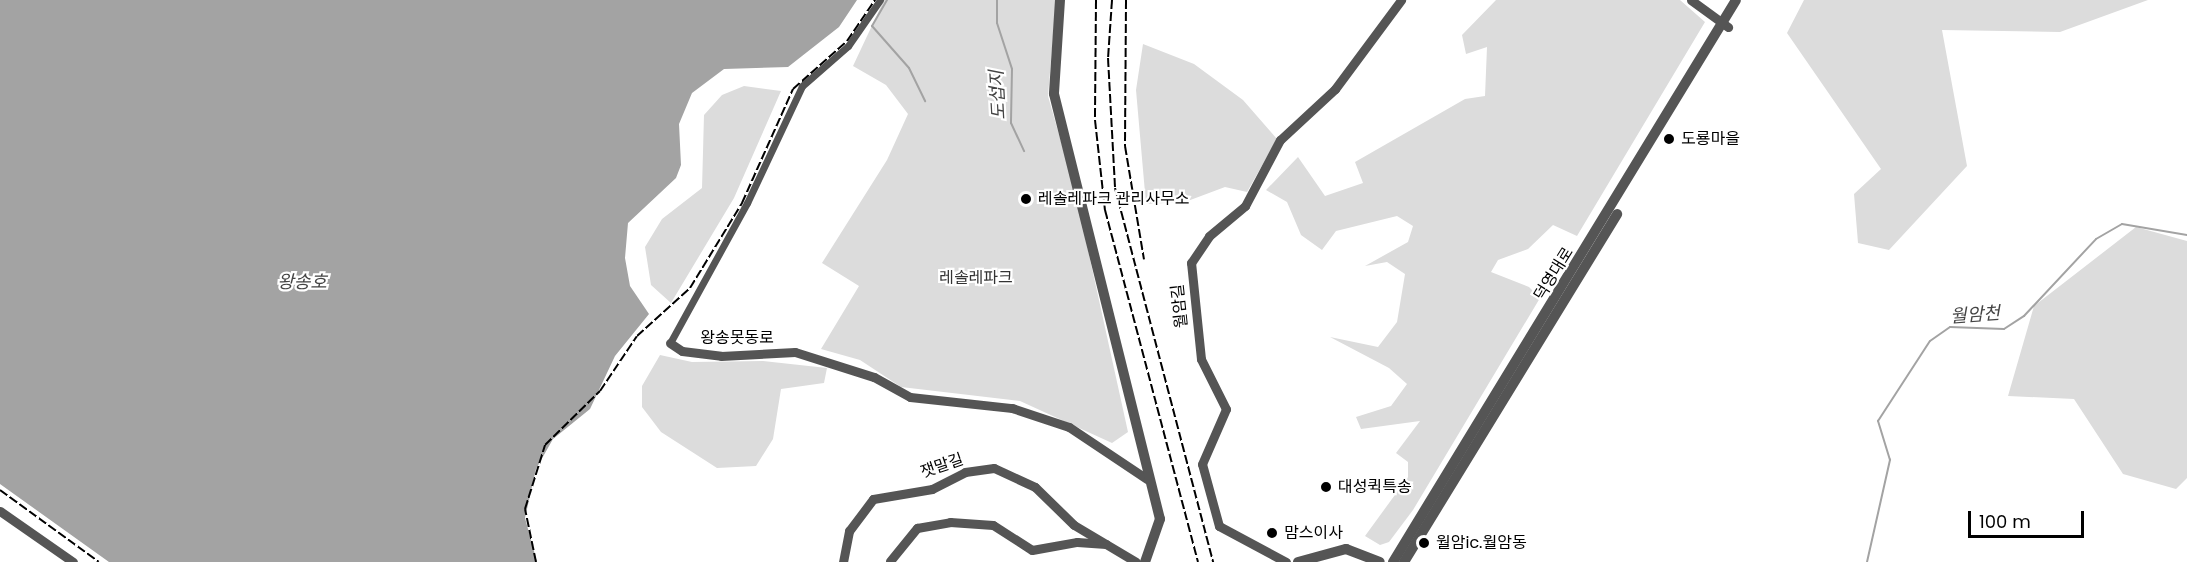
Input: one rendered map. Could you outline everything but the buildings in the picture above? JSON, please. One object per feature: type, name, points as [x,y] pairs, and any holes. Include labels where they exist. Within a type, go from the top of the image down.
[{"type":"street","name":"왕송못동로","points":[[880,0],[848,46],[802,86],[747,203],[670,343],[682,351],[721,356],[795,352],[874,377],[910,397],[1012,408],[1069,427],[1147,479]]},
{"type":"street","points":[[1060,0],[1054,94],[1073,155],[1147,479],[1160,519],[1145,562]]},
{"type":"street","name":"월암길","points":[[1286,562],[1219,526],[1202,464],[1226,409],[1201,359],[1191,263],[1209,236],[1245,206],[1280,140],[1335,89],[1401,0]]},
{"type":"street","points":[[1691,0],[1726,25]]},
{"type":"street","name":"덕영대로","points":[[1404,562],[1726,25],[1737,0]]},
{"type":"street","name":"덕영대로","points":[[1393,562],[1726,25],[1744,0]]},
{"type":"street","name":"잿말길","points":[[843,562],[849,531],[873,499],[932,489],[965,472],[994,468],[1035,487],[1074,525],[1112,545],[1136,562]]},
{"type":"street","points":[[0,511],[73,562]]},
{"type":"street","points":[[890,561],[917,528],[950,522],[993,525],[1032,550],[1077,542],[1112,545]]},
{"type":"street","points":[[1299,562],[1346,549],[1380,562]]},
{"type":"green space","name":"레솔레파크","points":[[884,0],[1056,0],[1048,96],[1075,191],[1128,432],[1112,443],[1020,401],[901,387],[860,360],[821,349],[859,286],[822,263],[887,160],[908,114],[886,85],[853,66]]},
{"type":"green space","points":[[1496,0],[1680,0],[1705,22],[1577,236],[1553,225],[1528,249],[1498,260],[1491,272],[1529,287],[1540,298],[1413,510],[1389,542],[1380,545],[1365,536],[1408,477],[1408,462],[1396,453],[1420,421],[1361,429],[1356,417],[1391,406],[1407,384],[1389,368],[1330,337],[1378,347],[1397,322],[1405,274],[1387,262],[1365,266],[1408,242],[1413,226],[1397,216],[1336,231],[1322,250],[1301,235],[1287,202],[1266,190],[1298,157],[1325,196],[1363,183],[1355,162],[1465,99],[1485,96],[1487,47],[1466,54],[1462,35]]},
{"type":"green space","points":[[1804,0],[2148,0],[2060,32],[1942,30],[1967,166],[1889,250],[1858,243],[1854,194],[1881,169],[1787,33]]},
{"type":"green space","points":[[1143,44],[1194,64],[1243,100],[1277,139],[1247,192],[1225,187],[1185,202],[1146,204],[1136,90]]},
{"type":"green space","points":[[744,86],[781,91],[734,198],[671,303],[651,285],[645,247],[662,219],[702,188],[704,115],[722,95]]},
{"type":"green space","points":[[2136,227],[2187,241],[2187,478],[2176,489],[2123,474],[2074,399],[2008,396],[2034,306]]},
{"type":"green space","points":[[660,355],[692,362],[763,361],[827,368],[824,383],[781,389],[773,439],[756,466],[717,468],[661,432],[642,407],[642,386]]},
{"type":"water","name":"왕송호","points":[[0,0],[857,0],[839,27],[788,67],[724,69],[692,93],[679,124],[681,165],[676,178],[628,223],[625,258],[630,286],[649,314],[615,356],[590,409],[553,439],[536,469],[525,518],[537,562],[109,562],[0,484]]},
{"type":"waterway","name":"도섭지","points":[[887,0],[872,26],[909,68],[925,101]]},
{"type":"waterway","name":"도섭지","points":[[997,0],[997,23],[1012,69],[1011,123],[1024,151]]},
{"type":"waterway","name":"월암천","points":[[1867,562],[1890,460],[1878,421],[1930,341],[1950,327],[2004,329],[2024,316],[2096,239],[2122,224],[2187,235]]},
{"type":"railway","points":[[536,562],[525,509],[545,445],[600,391],[637,336],[690,288],[742,203],[793,89],[847,41],[875,0]]},
{"type":"railway","points":[[1096,0],[1095,120],[1105,210],[1198,562]]},
{"type":"railway","points":[[1112,0],[1108,58],[1115,188],[1213,562]]},
{"type":"railway","points":[[1126,0],[1125,146],[1144,259]]},
{"type":"railway","points":[[0,490],[99,562]]},
{"type":"place","name":"도룡마을","points":[[1669,139]]},
{"type":"place","name":"레솔레파크 관리사무소","points":[[1026,199]]},
{"type":"place","name":"대성퀵특송","points":[[1326,487]]},
{"type":"place","name":"맘스이사","points":[[1272,533]]},
{"type":"place","name":"월암ic.월암동","points":[[1424,543]]}]
